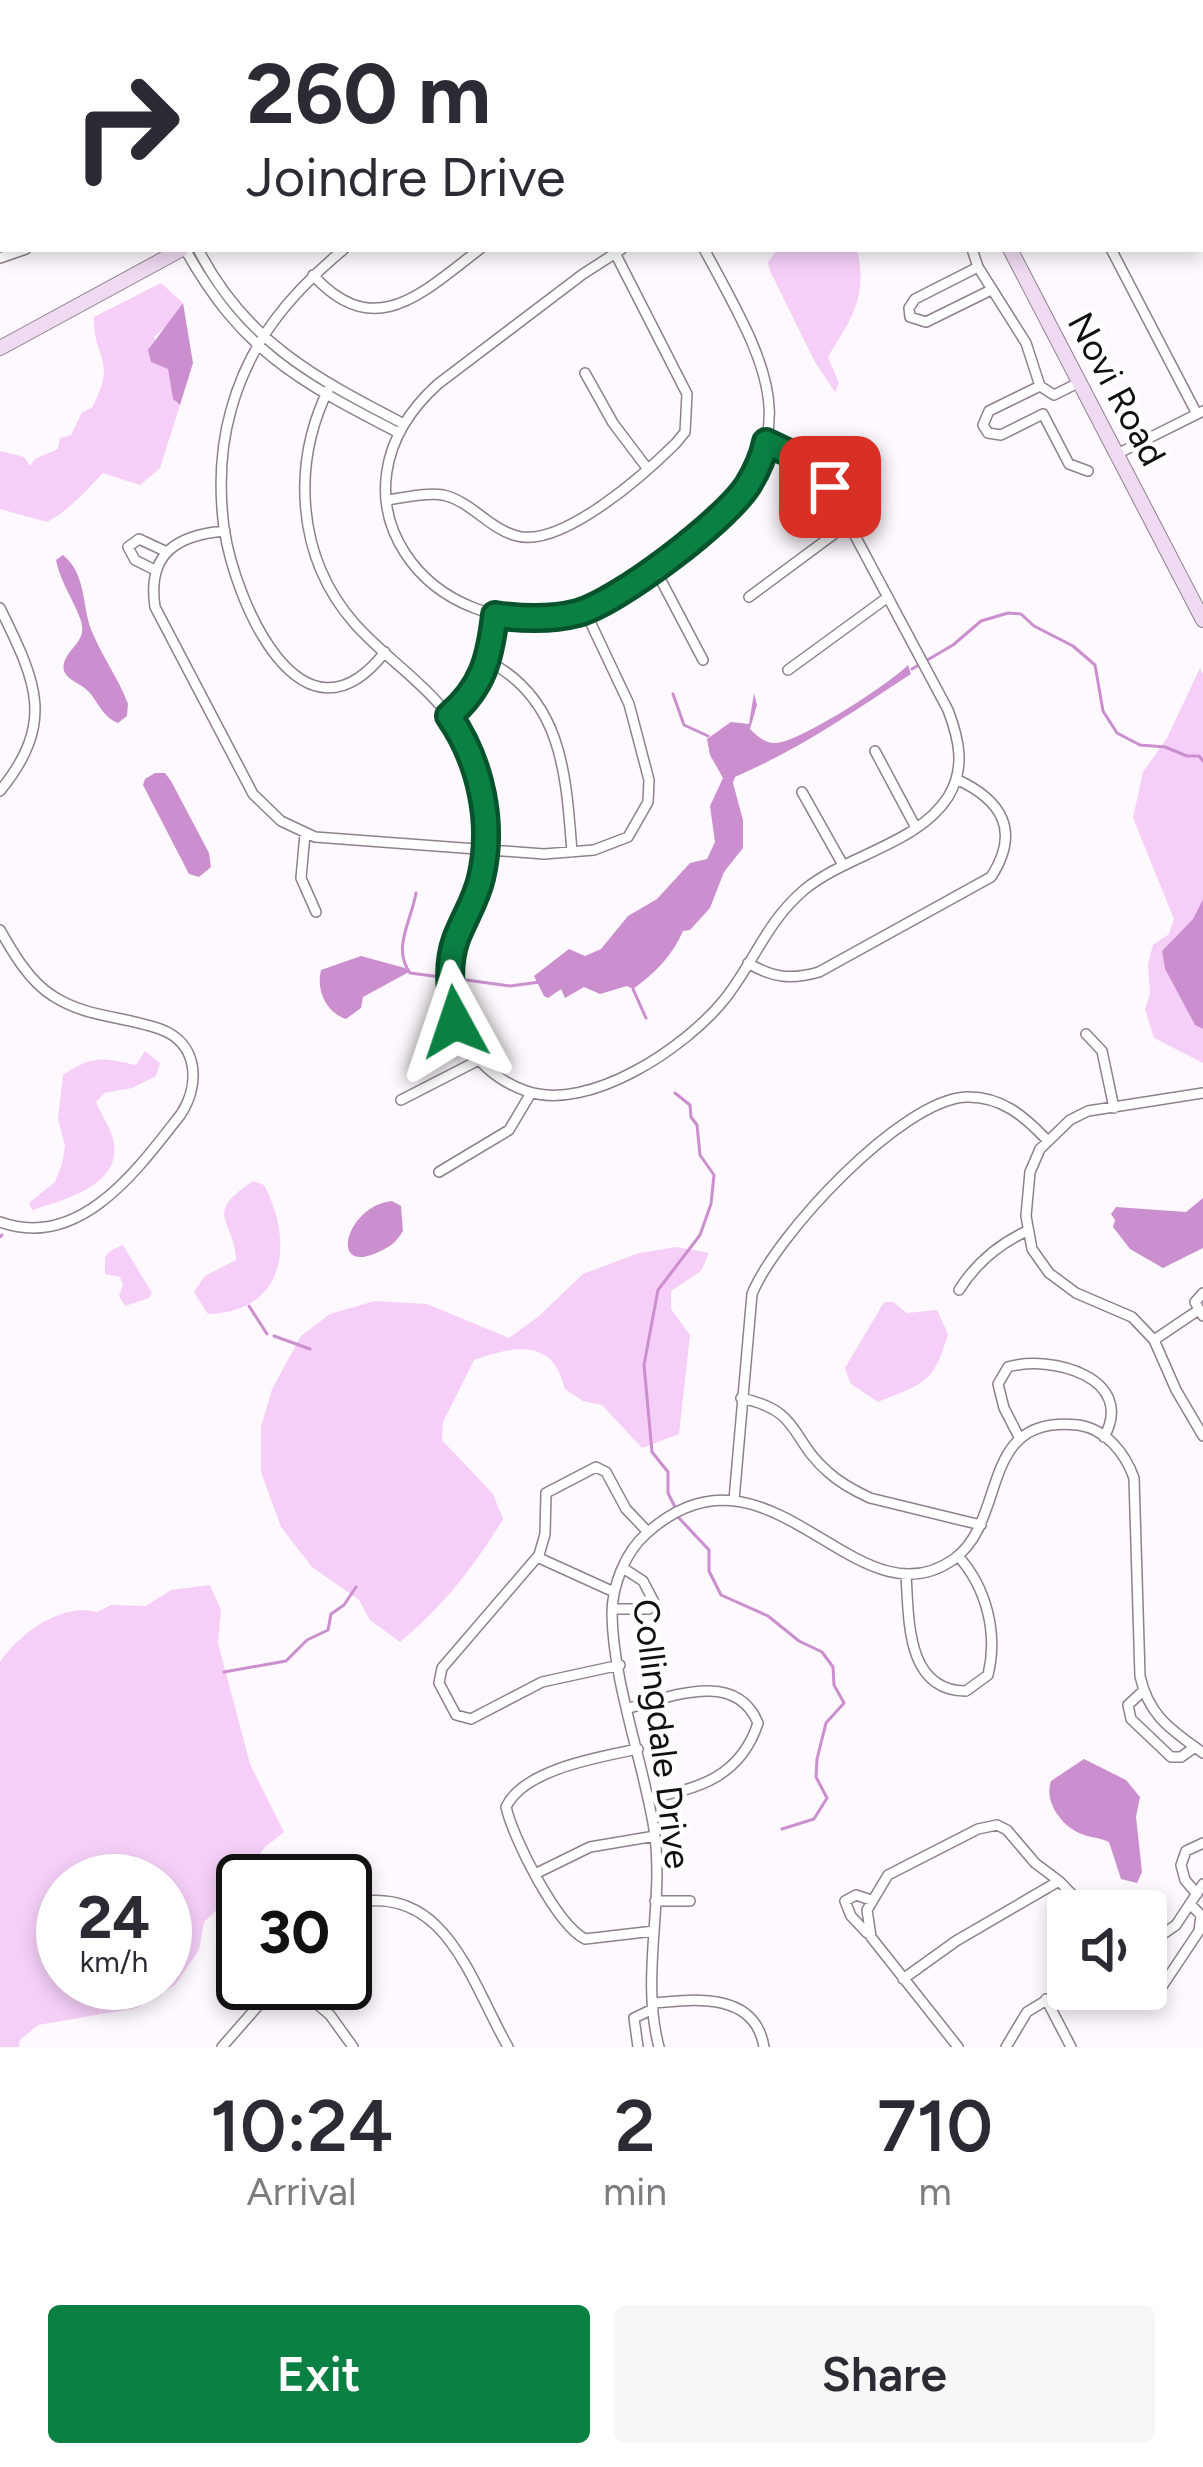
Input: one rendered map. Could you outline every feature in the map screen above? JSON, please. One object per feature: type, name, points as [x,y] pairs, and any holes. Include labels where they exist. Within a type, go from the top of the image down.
[{"type":"main road","points":[[0,348],[178,252]]},
{"type":"main road","name":"Novi Road","points":[[1012,252],[1203,620]]},
{"type":"street","points":[[186,252],[219,305],[259,342],[328,390],[400,427]]},
{"type":"street","points":[[200,252],[259,342]]},
{"type":"street","points":[[340,252],[279,310],[239,386],[220,478],[225,531],[247,606],[269,644],[302,681],[329,690],[348,685],[373,668],[385,652]]},
{"type":"street","points":[[313,275],[350,303],[383,310],[411,301],[475,252]]},
{"type":"street","points":[[617,252],[418,401],[389,454],[387,500],[391,524],[406,558],[447,594],[495,615],[546,618],[585,611],[654,567],[731,506],[747,486],[766,442],[770,397],[764,367],[706,252]]},
{"type":"street","points":[[387,500],[447,496],[501,530],[539,538],[574,524],[685,432],[687,394],[618,252]]},
{"type":"street","points":[[972,252],[991,290],[1011,315],[1040,386],[1053,394]]},
{"type":"street","points":[[1113,252],[1200,412],[1117,454]]},
{"type":"street","points":[[978,267],[915,299],[910,317],[926,322],[991,290]]},
{"type":"street","points":[[585,373],[620,434],[647,468]]},
{"type":"street","points":[[1040,386],[989,411],[983,424],[988,433],[1001,435],[1043,414],[1053,394],[1080,382]]},
{"type":"street","points":[[328,390],[308,445],[303,498],[308,526],[320,567],[339,602],[385,652],[425,686],[471,754],[482,793],[485,851],[476,895],[456,939],[450,967],[455,1022],[490,1073],[531,1093],[574,1095],[664,1053],[710,1015],[779,914],[802,892],[915,826],[946,800],[956,779],[960,767],[956,731],[849,524],[817,472],[766,442]]},
{"type":"street","points":[[1043,414],[1069,464],[1088,471]]},
{"type":"street","points":[[749,597],[849,524]]},
{"type":"street","points":[[225,531],[193,536],[167,553],[155,570],[155,607],[254,794],[281,820],[305,834],[485,851],[572,852],[618,844],[636,828],[649,802],[646,766],[629,704],[585,611]]},
{"type":"street","points":[[155,570],[135,560],[128,547],[139,539],[148,540],[167,553]]},
{"type":"street","points":[[654,567],[703,660]]},
{"type":"street","points":[[788,670],[888,598]]},
{"type":"street","points":[[0,608],[37,696],[31,744],[0,790]]},
{"type":"street","points":[[449,716],[470,698],[488,661],[495,615]]},
{"type":"street","points":[[488,661],[519,679],[544,714],[565,782],[572,852]]},
{"type":"street","points":[[874,751],[915,826]]},
{"type":"street","points":[[748,963],[777,977],[819,972],[982,885],[1004,855],[1006,830],[989,798],[956,779]]},
{"type":"street","points":[[802,791],[843,866]]},
{"type":"street","points":[[305,834],[302,878],[316,912]]},
{"type":"street","points":[[1004,855],[1016,859]]},
{"type":"street","points":[[0,930],[50,995],[96,1016],[162,1029],[180,1040],[196,1076],[181,1114],[112,1195],[57,1226],[20,1230],[0,1222]]},
{"type":"street","points":[[1086,1034],[1102,1051],[1114,1108]]},
{"type":"street","points":[[401,1100],[477,1060]]},
{"type":"street","points":[[439,1172],[509,1130],[531,1093]]},
{"type":"street","points":[[1203,1093],[1088,1111],[1046,1138],[1030,1172],[1027,1231],[1032,1249],[1049,1273],[1076,1293],[1132,1317],[1154,1340],[1198,1418],[1203,1436]]},
{"type":"street","points":[[1046,1138],[1009,1106],[986,1098],[940,1102],[842,1177],[791,1232],[758,1280],[749,1314],[734,1500],[764,1506],[862,1561],[906,1575],[958,1556],[980,1526],[1004,1456],[1020,1439],[1060,1424],[1084,1426],[1127,1459],[1134,1478],[1144,1691],[1163,1725],[1199,1750]]},
{"type":"street","points":[[959,1290],[977,1265],[1010,1238],[1027,1231]]},
{"type":"street","points":[[1154,1340],[1200,1313],[1196,1298],[1203,1293]]},
{"type":"street","points":[[1020,1439],[998,1384],[1008,1367],[1022,1363],[1072,1367],[1092,1378],[1111,1411],[1112,1423],[1104,1437]]},
{"type":"street","points":[[741,1398],[765,1403],[785,1415],[818,1462],[856,1491],[980,1526]]},
{"type":"street","points":[[620,1665],[542,1682],[471,1719],[456,1715],[439,1674],[537,1557],[545,1534],[546,1493],[596,1467],[606,1472],[626,1509],[647,1532]]},
{"type":"street","name":"Collingdale Drive","points":[[659,2047],[653,2006],[655,1836],[620,1665],[614,1592],[623,1568],[647,1532],[684,1508],[734,1500]]},
{"type":"street","points":[[906,1575],[913,1639],[926,1677],[942,1688],[966,1691],[988,1675],[992,1630],[983,1598],[958,1556]]},
{"type":"street","points":[[537,1557],[614,1592]]},
{"type":"street","points":[[613,1609],[644,1610],[654,1602],[643,1580],[623,1568]]},
{"type":"street","points":[[629,1708],[716,1690],[739,1698],[758,1723],[746,1748],[718,1778],[698,1788],[648,1798]]},
{"type":"street","points":[[1144,1691],[1128,1705],[1131,1719],[1171,1757],[1199,1750]]},
{"type":"street","points":[[638,1749],[561,1768],[511,1798],[508,1815],[537,1874],[575,1934],[585,1939],[654,1931]]},
{"type":"street","points":[[871,1936],[866,1920],[871,1900],[896,1869],[990,1825],[1007,1830],[1035,1863],[1068,1890]]},
{"type":"street","points":[[537,1874],[590,1847],[655,1836]]},
{"type":"street","points":[[1167,1978],[1196,1936],[1201,1916],[1197,1894],[1180,1864],[1186,1851],[1203,1843]]},
{"type":"street","points":[[903,1979],[956,1941],[1059,1881]]},
{"type":"street","points":[[1167,1931],[1197,1894]]},
{"type":"street","points":[[871,1900],[853,1895],[845,1904],[958,2047]]},
{"type":"street","points":[[372,1900],[382,1898],[422,1911],[450,1940],[508,2047]]},
{"type":"street","points":[[655,1901],[691,1901]]},
{"type":"street","points":[[1006,2047],[1027,2012],[1046,1999],[1071,2047]]},
{"type":"street","points":[[638,2047],[634,2018],[653,2006],[713,2000],[751,2018],[764,2047]]},
{"type":"street","points":[[222,2047],[254,2010]]},
{"type":"street","points":[[324,2010],[353,2047]]},
{"type":"shaded area","points":[[776,252],[858,252],[859,294],[828,357],[839,383],[835,392],[815,362],[768,262]]},
{"type":"shaded area","points":[[161,283],[183,303],[175,318],[154,337],[180,405],[160,468],[140,485],[103,473],[47,522],[0,509],[0,451],[24,457],[30,466],[58,449],[60,438],[71,435],[82,412],[92,408],[104,368],[94,317]]},
{"type":"shaded area","points":[[183,303],[193,363],[180,405],[173,399],[168,369],[151,362],[148,350]]},
{"type":"shaded area","points":[[63,555],[77,573],[89,624],[128,704],[127,716],[118,723],[65,672],[64,663],[82,628],[58,568],[56,560]]},
{"type":"shaded area","points":[[908,665],[911,674],[867,703],[735,777],[743,848],[724,872],[710,908],[690,930],[683,931],[648,977],[633,989],[627,986],[600,994],[584,987],[565,998],[561,989],[544,996],[534,976],[569,949],[585,956],[601,949],[628,916],[657,899],[690,863],[707,859],[715,842],[710,806],[723,778],[707,739],[731,722],[749,724],[754,693],[757,705],[750,729],[764,740],[786,741],[864,698]]},
{"type":"shaded area","points":[[1200,668],[1203,899],[1193,919],[1162,951],[1165,969],[1195,1025],[1203,1029],[1203,1063],[1154,1038],[1145,1009],[1153,945],[1169,934],[1174,919],[1133,818],[1143,772],[1167,738]]},
{"type":"shaded area","points":[[155,773],[165,773],[171,781],[209,853],[211,867],[199,877],[189,874],[143,785]]},
{"type":"shaded area","points":[[1203,899],[1203,1029],[1195,1025],[1165,969],[1162,951],[1193,919]]},
{"type":"shaded area","points":[[361,956],[409,972],[363,997],[361,1008],[346,1019],[324,999],[321,970]]},
{"type":"shaded area","points":[[145,1051],[160,1063],[156,1076],[132,1088],[104,1093],[96,1102],[113,1139],[110,1168],[89,1188],[32,1210],[29,1203],[55,1182],[62,1164],[65,1146],[58,1119],[63,1075],[99,1060],[136,1065]]},
{"type":"shaded area","points":[[253,1181],[264,1185],[274,1207],[280,1251],[276,1270],[268,1288],[254,1301],[208,1314],[194,1292],[205,1276],[236,1260],[225,1211],[228,1202]]},
{"type":"shaded area","points":[[1203,1198],[1203,1248],[1163,1268],[1130,1249],[1113,1227],[1111,1214],[1116,1207],[1186,1212]]},
{"type":"shaded area","points":[[392,1201],[401,1206],[400,1235],[374,1254],[351,1254],[349,1236],[355,1224],[377,1205]]},
{"type":"shaded area","points":[[123,1245],[152,1293],[125,1306],[119,1296],[120,1277],[105,1274],[105,1257]]},
{"type":"shaded area","points":[[677,1247],[709,1253],[701,1271],[671,1291],[671,1309],[690,1335],[679,1434],[642,1448],[602,1405],[583,1401],[565,1389],[559,1372],[541,1353],[517,1349],[474,1360],[443,1422],[442,1440],[493,1494],[503,1519],[470,1569],[400,1642],[370,1620],[359,1600],[312,1567],[281,1527],[261,1472],[261,1427],[272,1389],[301,1336],[330,1314],[375,1301],[427,1304],[509,1338],[583,1274],[639,1253]]},
{"type":"shaded area","points":[[884,1302],[893,1302],[907,1313],[937,1310],[948,1334],[925,1380],[878,1402],[850,1383],[845,1368]]},
{"type":"shaded area","points":[[210,1585],[221,1610],[218,1643],[250,1764],[284,1832],[260,1854],[216,1854],[216,1911],[204,1922],[199,1950],[192,1960],[192,1854],[36,1854],[36,2010],[125,2010],[38,2025],[20,2040],[19,2047],[0,2047],[0,1662],[30,1631],[56,1616],[97,1612],[111,1605],[146,1606],[171,1590]]},
{"type":"shaded area","points":[[1084,1759],[1126,1780],[1140,1797],[1136,1817],[1142,1872],[1137,1883],[1121,1879],[1109,1842],[1072,1829],[1052,1804],[1051,1781]]},
{"type":"waterway","points":[[912,669],[953,645],[981,621],[1021,614],[1095,665],[1103,711],[1117,733],[1140,745],[1165,747],[1203,761]]},
{"type":"waterway","points":[[673,694],[684,725],[708,736]]},
{"type":"waterway","points":[[416,893],[403,944],[405,964],[410,973],[441,977]]},
{"type":"waterway","points":[[459,979],[510,986],[540,982]]},
{"type":"waterway","points":[[633,989],[646,1018]]},
{"type":"waterway","points":[[675,1093],[690,1105],[700,1155],[714,1175],[711,1204],[700,1235],[658,1290],[644,1365],[652,1452],[668,1472],[668,1493],[676,1509]]},
{"type":"waterway","points":[[249,1306],[267,1334]]},
{"type":"waterway","points":[[274,1336],[310,1349]]},
{"type":"waterway","points":[[679,1518],[709,1550],[709,1571],[721,1595],[768,1616],[799,1641],[822,1652],[833,1667],[834,1685],[844,1703],[826,1723],[817,1759],[816,1777],[827,1798],[814,1819],[782,1829]]},
{"type":"waterway","points":[[224,1672],[286,1661],[307,1640],[328,1630],[331,1614],[356,1587]]},
{"type":"route","points":[[455,1022],[452,955],[481,879],[486,839],[482,793],[471,754],[449,716],[470,698],[486,669],[495,615],[517,619],[575,614],[610,598],[731,506],[747,486],[766,442],[806,461],[830,487]]}]
